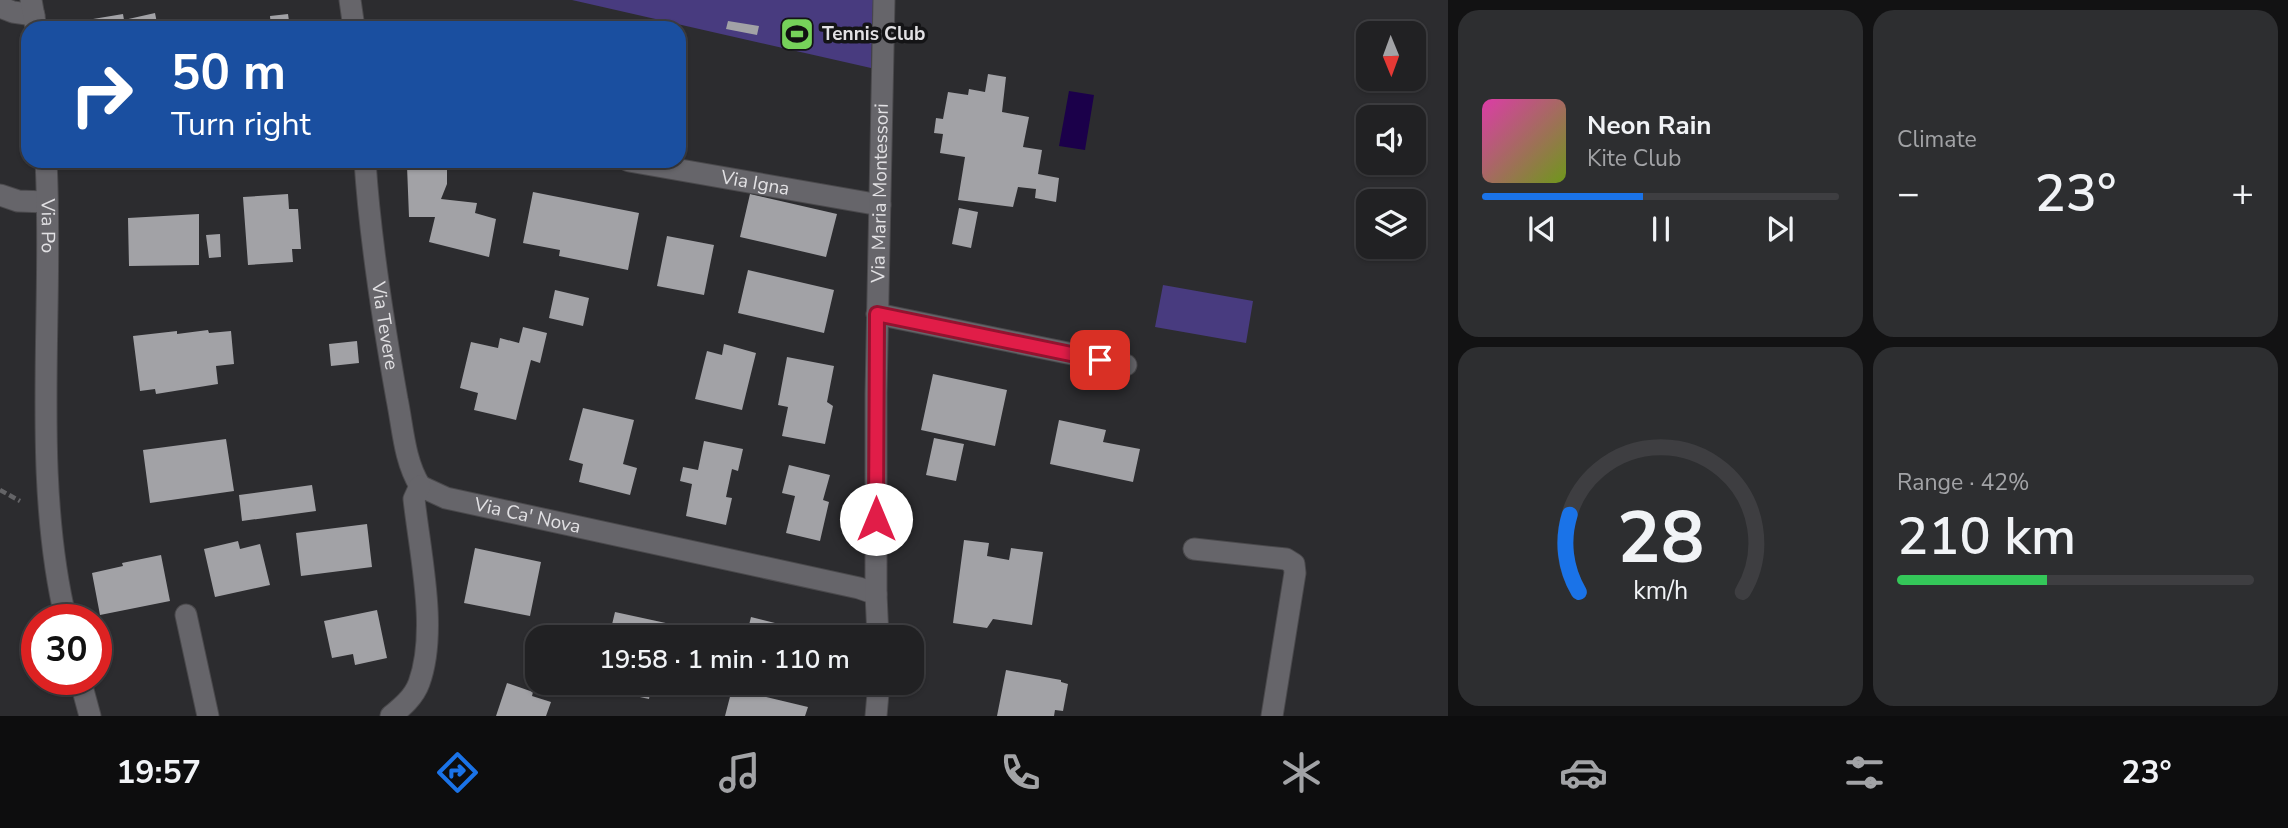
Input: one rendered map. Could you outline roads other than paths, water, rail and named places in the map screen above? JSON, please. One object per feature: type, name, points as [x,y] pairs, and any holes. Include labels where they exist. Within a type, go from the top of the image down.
[{"type":"street","points":[[350,0],[353,21]]},
{"type":"street","name":"Via Maria Montessori","points":[[877,625],[877,314],[884,0]]},
{"type":"street","points":[[0,7],[13,12],[33,14]]},
{"type":"street","name":"Via Po","points":[[46,168],[49,499],[62,604]]},
{"type":"street","name":"Via Tevere","points":[[365,168],[367,200],[394,380],[410,470],[420,486]]},
{"type":"street","name":"Via Igna","points":[[669,168],[880,205]]},
{"type":"street","points":[[0,195],[18,201],[47,202]]},
{"type":"street","points":[[877,314],[1126,365]]},
{"type":"street","points":[[391,716],[406,704],[419,684],[429,633],[414,499],[420,486]]},
{"type":"street","name":"Via Ca' Nova","points":[[420,486],[446,498],[859,588],[876,594]]},
{"type":"street","points":[[1194,549],[1286,559],[1294,564],[1295,573],[1272,716]]},
{"type":"street","points":[[186,615],[208,716]]},
{"type":"street","points":[[84,695],[90,716]]},
{"type":"street","points":[[876,716],[878,695]]},
{"type":"place","name":"Tennis Club","points":[[797,34]]}]
